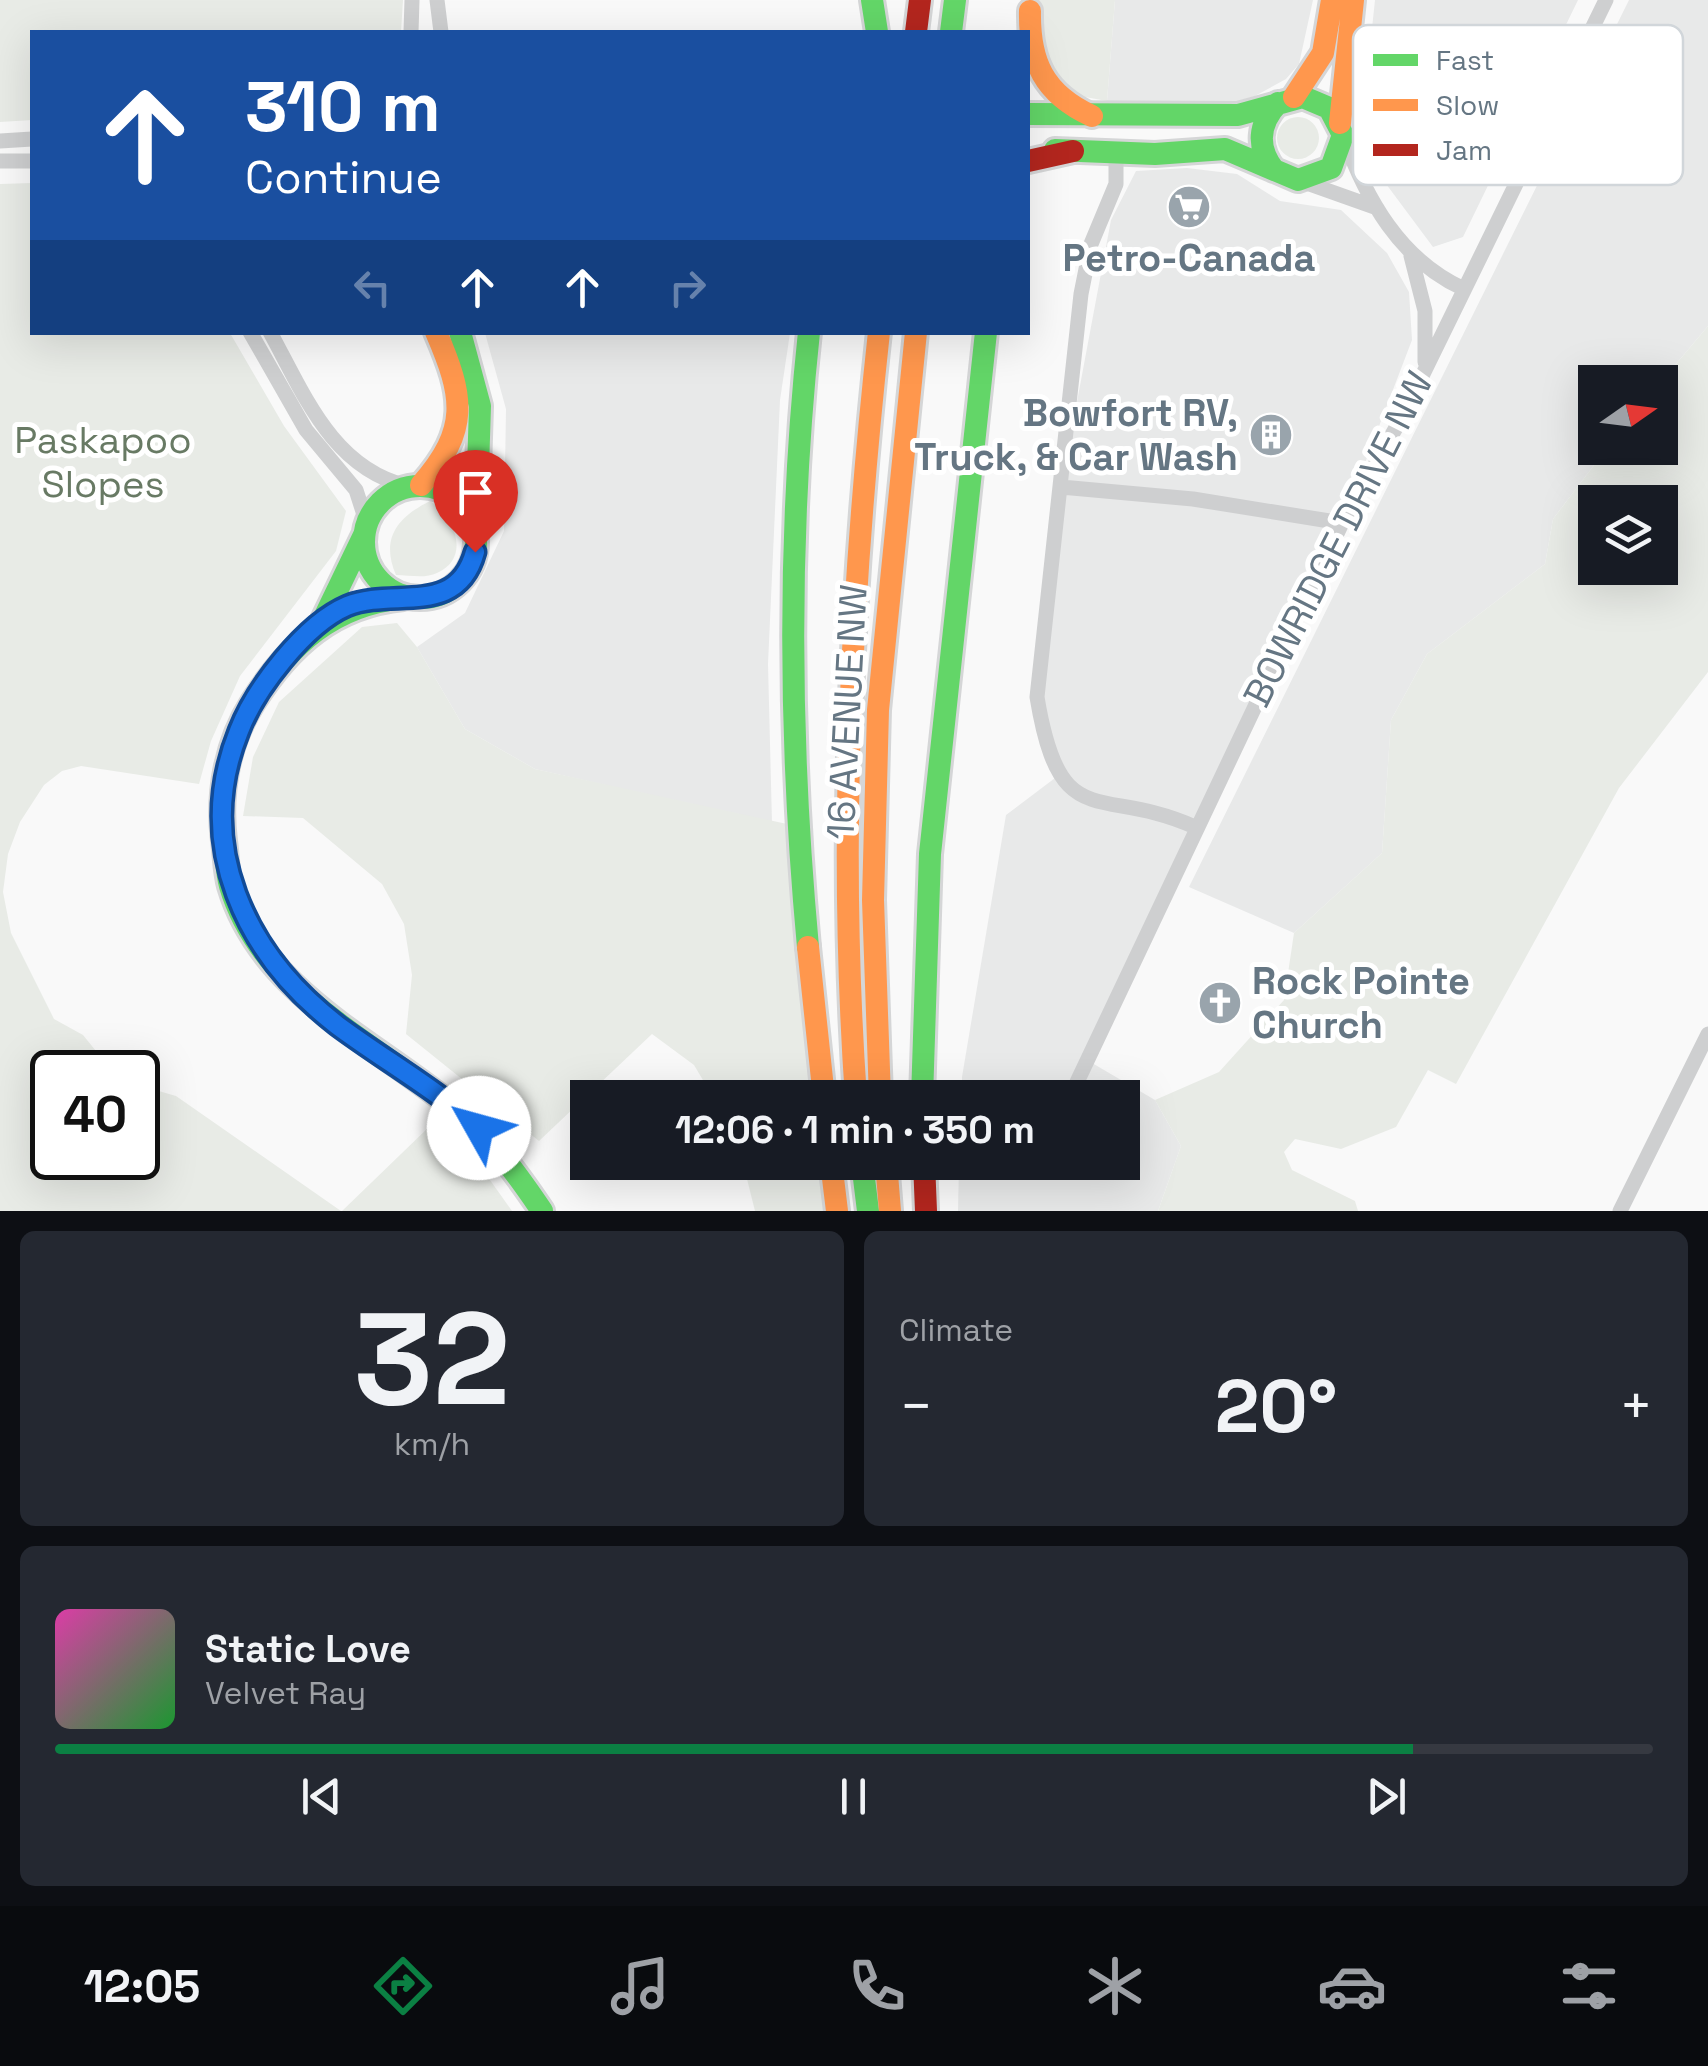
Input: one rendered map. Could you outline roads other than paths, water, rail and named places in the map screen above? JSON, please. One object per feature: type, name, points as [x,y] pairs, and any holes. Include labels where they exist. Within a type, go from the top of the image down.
[{"type":"main road","points":[[916,30],[920,0]]},
{"type":"main road","points":[[950,30],[955,0]]},
{"type":"main road","points":[[1275,171],[1263,156],[1260,137],[1265,118],[1286,100],[1323,53],[1332,0]]},
{"type":"main road","points":[[1030,148],[1116,152],[1225,150],[1298,180],[1331,168],[1342,129],[1340,86],[1353,0]]},
{"type":"main road","points":[[1030,46],[1038,78],[1062,102],[1092,116]]},
{"type":"main road","points":[[1030,114],[1238,116],[1286,100],[1322,102],[1342,129]]},
{"type":"main road","points":[[1030,161],[1073,151]]},
{"type":"main road","points":[[437,335],[450,364],[461,414],[458,439],[446,460],[414,485],[388,495],[365,529],[322,622],[274,672],[252,703],[235,740],[222,802],[227,873],[260,946],[287,981],[335,1023],[457,1108],[502,1148],[542,1211]]},
{"type":"main road","points":[[322,622],[367,600],[430,597],[455,587],[473,562],[483,421],[477,376],[461,335]]},
{"type":"main road","points":[[809,335],[797,481],[795,758],[822,1080]]},
{"type":"main road","name":"16 AVENUE NW","points":[[855,1080],[846,799],[854,593],[879,335]]},
{"type":"main road","name":"16 AVENUE NW","points":[[879,1080],[873,900],[878,710],[916,335]]},
{"type":"main road","points":[[923,1080],[930,854],[986,335]]},
{"type":"main road","points":[[414,485],[453,499],[476,532]]},
{"type":"main road","points":[[365,529],[372,569],[403,598]]},
{"type":"main road","points":[[834,1180],[837,1211]]},
{"type":"main road","points":[[864,1180],[868,1211]]},
{"type":"main road","points":[[887,1180],[890,1211]]},
{"type":"main road","points":[[925,1180],[926,1211]]},
{"type":"street","points":[[411,30],[412,0]]},
{"type":"street","points":[[437,0],[441,30]]},
{"type":"street","name":"BOWRIDGE DRIVE NW","points":[[1594,25],[1606,0]]},
{"type":"street","points":[[1342,129],[1353,154]]},
{"type":"street","points":[[0,141],[30,139]]},
{"type":"street","points":[[1116,152],[1116,184],[1090,244],[1080,294],[1036,697],[1044,740],[1059,776],[1083,797],[1107,806],[1168,815],[1196,827]]},
{"type":"street","points":[[0,160],[30,161]]},
{"type":"street","points":[[1298,180],[1377,208]]},
{"type":"street","points":[[1367,185],[1377,208],[1430,274],[1464,289]]},
{"type":"street","name":"BOWRIDGE DRIVE NW","points":[[1078,1080],[1342,523],[1426,368],[1515,185]]},
{"type":"street","points":[[1410,252],[1425,311],[1426,368]]},
{"type":"street","points":[[252,335],[306,430],[356,490],[365,529]]},
{"type":"street","points":[[272,335],[318,419],[342,452],[369,473],[414,485]]},
{"type":"street","points":[[1061,487],[1193,499],[1342,523]]},
{"type":"street","points":[[1620,1211],[1708,1034]]},
{"type":"place","name":"Petro-Canada","points":[[1189,207]]},
{"type":"place","name":"Bowfort RV, Truck, & Car Wash","points":[[1271,435]]},
{"type":"place","name":"Rock Pointe Church","points":[[1220,1003]]},
{"type":"park label","name":"Paskapoo Slopes","points":[[103,462]]}]
